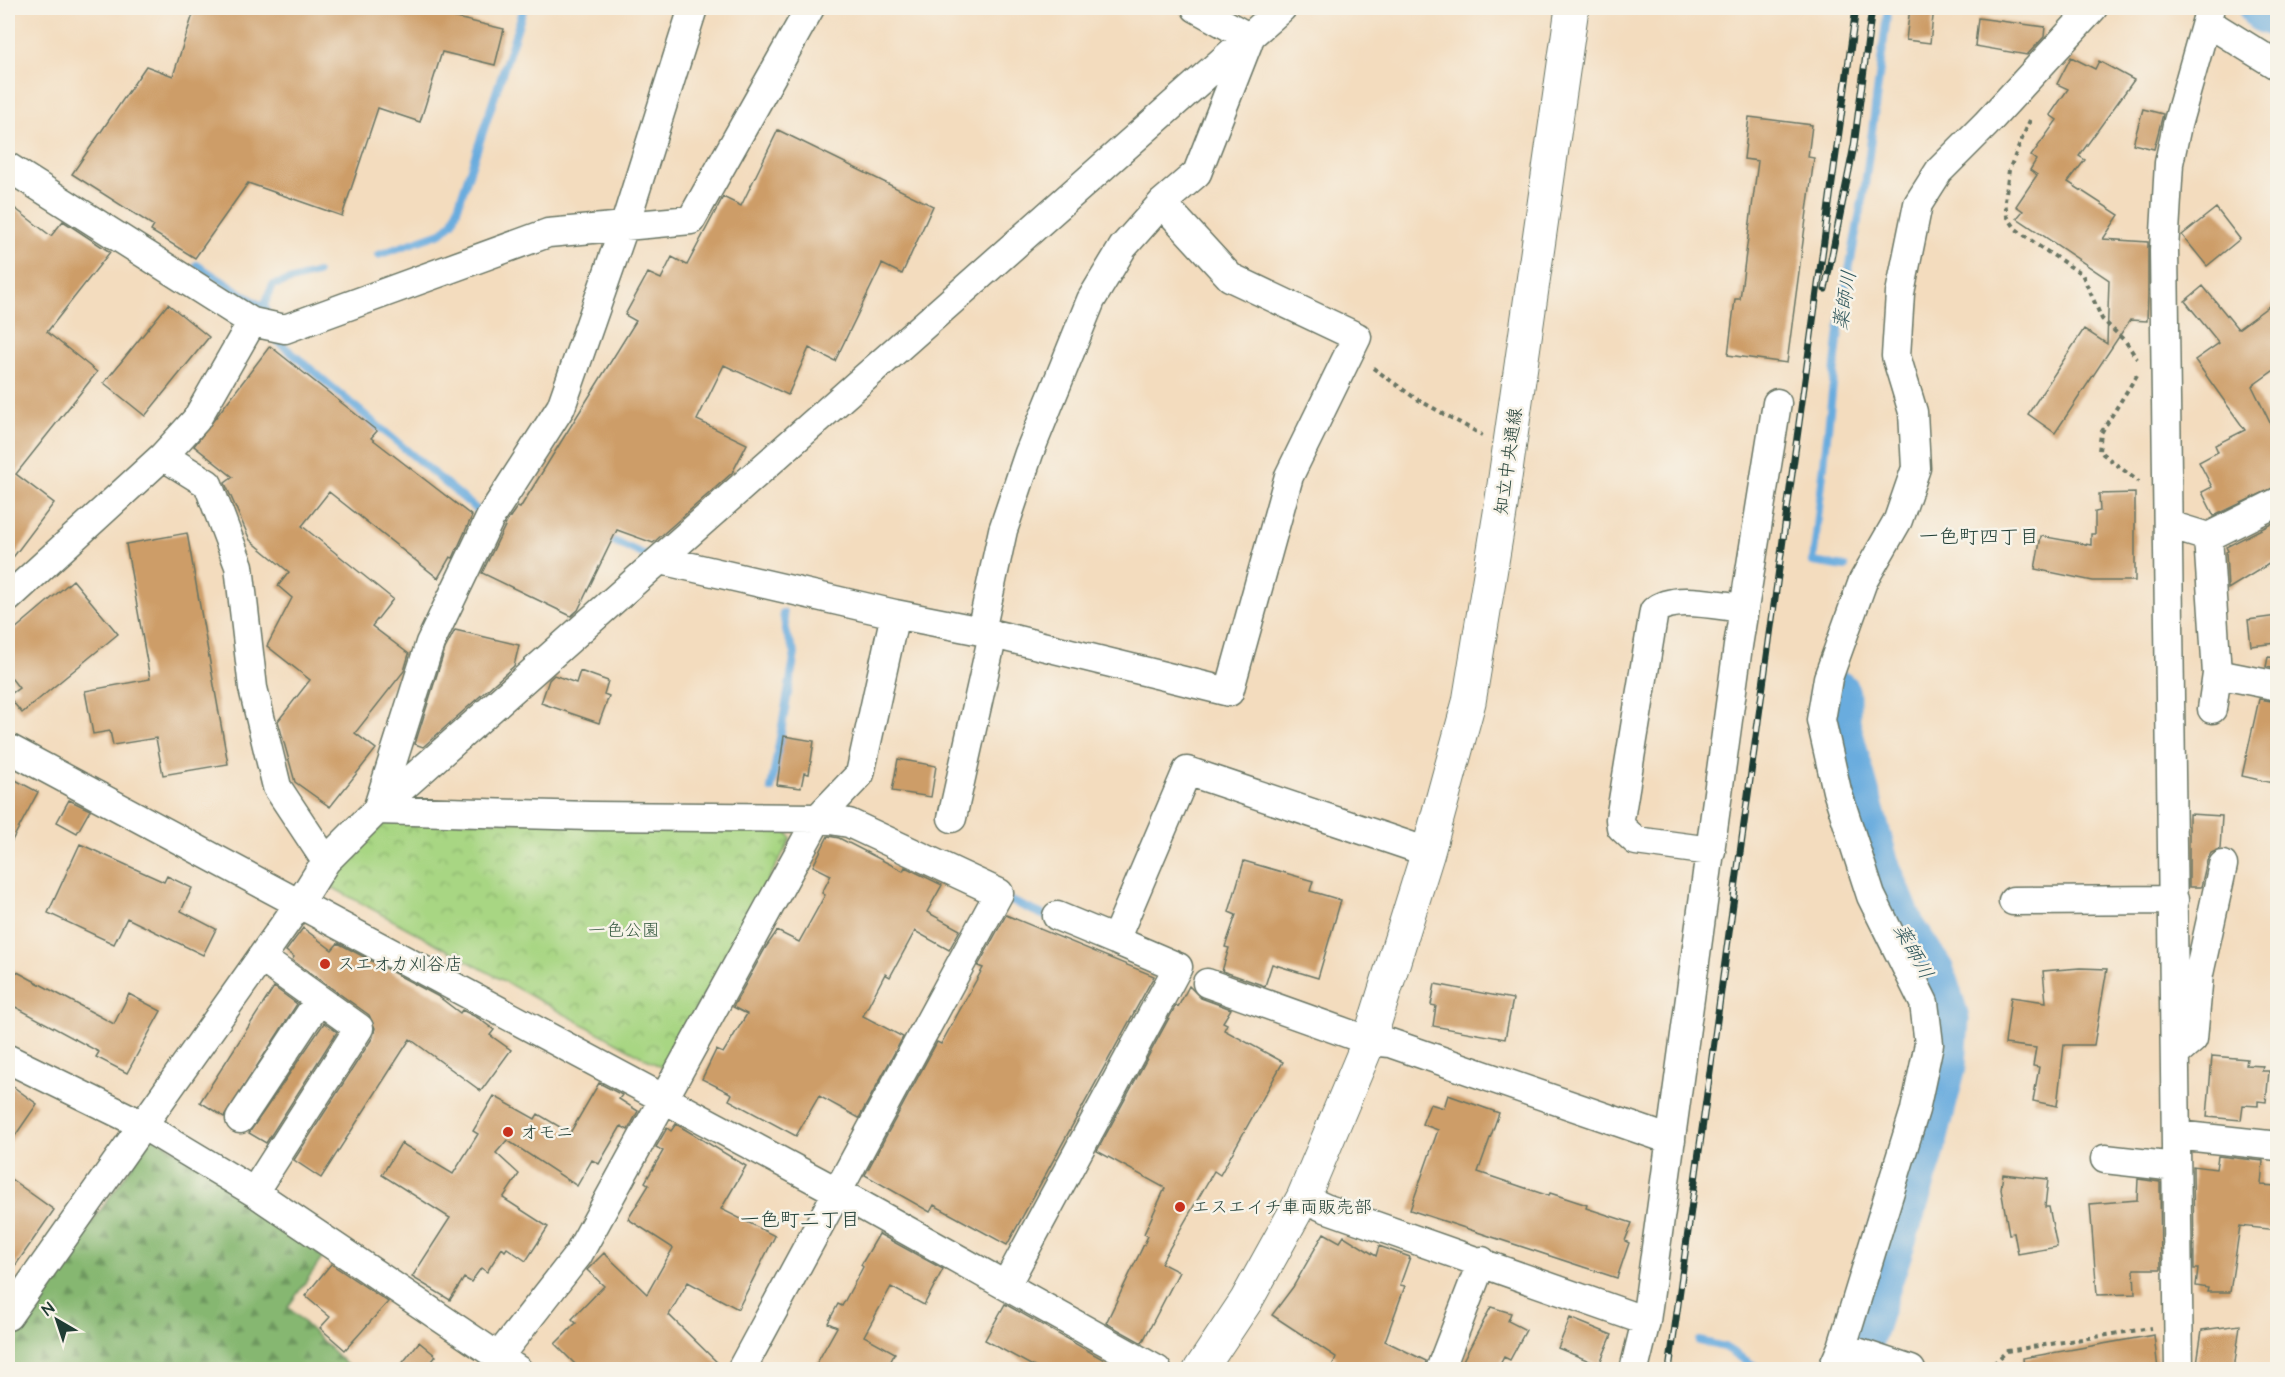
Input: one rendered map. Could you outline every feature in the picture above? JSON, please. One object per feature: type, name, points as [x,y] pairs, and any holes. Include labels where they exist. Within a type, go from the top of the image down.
[{"type":"street","points":[[377,810],[430,643],[491,516],[561,407],[625,224],[693,8]]},
{"type":"street","points":[[8,167],[252,322],[285,329],[548,234],[625,224],[691,220],[810,8]]},
{"type":"street","points":[[1197,8],[1250,38]]},
{"type":"street","points":[[8,1316],[141,1124],[299,904],[326,861],[377,810],[1282,8]]},
{"type":"street","name":"知立中央通線","points":[[1200,1370],[1246,1301],[1303,1198],[1369,1041],[1412,909],[1469,702],[1500,513],[1572,8]]},
{"type":"street","points":[[1911,1370],[1839,1354],[1915,1110],[1929,1044],[1924,1003],[1870,896],[1837,791],[1821,720],[1828,678],[1863,581],[1898,520],[1916,468],[1913,412],[1896,356],[1900,293],[1918,204],[1939,171],[1986,124],[2093,8]]},
{"type":"street","points":[[2179,1370],[2164,250],[2169,163],[2177,124],[2208,15],[2277,66]]},
{"type":"street","points":[[952,818],[987,632],[1003,530],[1029,453],[1091,300],[1123,247],[1162,203],[1197,173],[1250,38]]},
{"type":"street","points":[[661,560],[895,614],[987,632],[1229,692],[1289,476],[1357,337],[1230,277],[1162,203]]},
{"type":"street","points":[[8,598],[163,456],[196,420],[252,322]]},
{"type":"street","points":[[1634,1370],[1646,1321],[1744,608],[1776,403]]},
{"type":"street","points":[[163,456],[208,484],[239,566],[253,688],[277,787],[326,861]]},
{"type":"street","points":[[2208,537],[2277,502]]},
{"type":"street","points":[[2168,515],[2208,537]]},
{"type":"street","points":[[2208,537],[2217,674],[2212,709]]},
{"type":"street","points":[[1711,851],[1636,841],[1621,827],[1620,819],[1654,611],[1661,604],[1673,601],[1744,608]]},
{"type":"street","points":[[8,1059],[141,1124],[254,1192],[508,1363],[578,1255],[818,818],[860,774],[895,614]]},
{"type":"street","points":[[2217,674],[2277,686]]},
{"type":"street","points":[[8,748],[838,1192],[1157,1370]]},
{"type":"street","points":[[1115,940],[1187,771],[1428,852]]},
{"type":"street","points":[[377,810],[590,816],[818,818],[849,823],[999,893],[741,1370]]},
{"type":"street","points":[[2175,1054],[2193,1039],[2199,974],[2223,865]]},
{"type":"street","points":[[2013,901],[2174,900]]},
{"type":"street","points":[[1006,1285],[1178,967],[1057,916]]},
{"type":"street","points":[[254,1192],[359,1028],[261,958]]},
{"type":"street","points":[[1207,983],[1369,1041],[1390,1043],[1671,1140]]},
{"type":"street","points":[[240,1119],[319,1000]]},
{"type":"street","points":[[2176,1135],[2277,1146]]},
{"type":"street","points":[[2105,1159],[2176,1167]]},
{"type":"street","points":[[1303,1198],[1324,1208],[1482,1261],[1646,1321]]},
{"type":"street","points":[[1440,1370],[1482,1261]]},
{"type":"path","points":[[2031,117],[2009,170],[2005,201],[2007,216],[2016,229],[2082,274],[2102,319],[2126,342],[2138,361],[2138,373],[2101,433],[2099,451],[2168,515]]},
{"type":"path","points":[[1350,353],[1415,398],[1483,435]]},
{"type":"path","points":[[1987,1370],[2007,1351],[2179,1324]]},
{"type":"green space","name":"一色公園","points":[[383,820],[783,824],[791,839],[663,1068],[328,885]]},
{"type":"green space","points":[[153,1136],[330,1247],[288,1307],[351,1369],[8,1370],[8,1341]]},
{"type":"building","points":[[195,8],[414,8],[504,29],[495,65],[442,52],[420,122],[378,108],[342,216],[248,183],[195,258],[151,231],[154,226],[72,174],[146,66],[173,76]]},
{"type":"building","points":[[1910,8],[1934,8],[1930,43],[1906,40]]},
{"type":"building","points":[[1978,18],[2045,27],[2044,37],[2027,55],[1975,46]]},
{"type":"building","points":[[2071,57],[2095,69],[2099,61],[2134,80],[2079,156],[2085,160],[2068,182],[2119,215],[2103,239],[2148,242],[2147,321],[2130,320],[2055,433],[2028,414],[2084,329],[2107,344],[2109,280],[2017,218],[2023,211],[2016,206],[2037,175],[2030,170],[2036,160],[2031,156],[2057,120],[2050,115],[2068,89],[2057,84]]},
{"type":"building","points":[[2143,109],[2163,114],[2154,149],[2133,144]]},
{"type":"building","points":[[1749,117],[1812,125],[1808,157],[1814,158],[1787,363],[1728,355],[1735,299],[1740,299],[1758,161],[1744,159]]},
{"type":"building","points":[[778,130],[933,206],[902,274],[882,264],[835,361],[809,348],[788,395],[724,365],[697,420],[747,444],[732,473],[653,543],[617,530],[578,610],[571,616],[482,573],[508,520],[517,507],[520,508],[636,321],[625,315],[648,273],[661,279],[672,257],[687,265],[723,197],[741,206]]},
{"type":"building","points":[[8,203],[51,236],[63,221],[110,252],[47,332],[97,372],[16,474],[54,503],[8,564]]},
{"type":"building","points":[[2216,208],[2240,239],[2207,266],[2182,235]]},
{"type":"building","points":[[2203,286],[2238,329],[2277,300],[2277,368],[2252,386],[2277,437],[2277,486],[2214,516],[2202,492],[2212,487],[2199,462],[2218,452],[2215,445],[2245,430],[2195,360],[2219,343],[2185,301]]},
{"type":"building","points":[[168,304],[209,337],[145,416],[104,383]]},
{"type":"building","points":[[270,346],[377,431],[371,438],[472,516],[453,558],[450,557],[438,578],[329,492],[302,526],[393,599],[372,626],[409,654],[404,671],[355,733],[376,749],[330,807],[295,782],[278,721],[310,680],[267,646],[292,598],[278,586],[289,572],[250,540],[225,483],[233,477],[194,446]]},
{"type":"building","points":[[2135,493],[2135,581],[2093,581],[2035,569],[2041,536],[2091,545],[2091,534],[2095,534],[2095,512],[2100,511],[2099,494]]},
{"type":"building","points":[[2277,521],[2277,559],[2228,589],[2226,552],[2228,551],[2226,547]]},
{"type":"building","points":[[187,533],[228,764],[163,775],[156,738],[113,745],[110,731],[93,734],[85,691],[150,679],[126,544]]},
{"type":"building","points":[[73,580],[118,634],[22,713],[8,696],[19,688],[8,674],[8,635]]},
{"type":"building","points":[[2277,616],[2277,643],[2251,646],[2248,620]]},
{"type":"building","points":[[455,630],[519,645],[514,666],[423,747],[415,744],[445,649]]},
{"type":"building","points":[[2268,657],[2277,658],[2277,669],[2266,667]]},
{"type":"building","points":[[580,671],[608,681],[604,694],[609,696],[599,723],[541,703],[549,680],[554,675],[576,683]]},
{"type":"building","points":[[2259,699],[2277,702],[2277,784],[2242,776]]},
{"type":"building","points":[[784,736],[814,741],[809,774],[804,773],[801,788],[777,785]]},
{"type":"building","points":[[898,759],[936,766],[931,797],[892,791]]},
{"type":"building","points":[[8,776],[38,792],[8,848]]},
{"type":"building","points":[[69,800],[90,810],[77,833],[57,822]]},
{"type":"building","points":[[2189,814],[2222,816],[2220,849],[2211,853],[2207,861],[2201,887],[2189,887]]},
{"type":"building","points":[[828,836],[839,838],[903,871],[905,867],[942,885],[927,912],[960,930],[949,950],[915,931],[890,977],[885,974],[863,1016],[903,1037],[859,1118],[819,1096],[796,1136],[729,1100],[732,1094],[702,1079],[716,1050],[723,1053],[747,1014],[733,1007],[766,947],[777,931],[799,942],[825,895],[822,893],[831,875],[813,866]]},
{"type":"building","points":[[80,844],[164,882],[167,876],[192,888],[181,911],[216,929],[203,955],[127,918],[114,944],[48,913]]},
{"type":"building","points":[[1244,861],[1313,881],[1310,891],[1341,900],[1318,978],[1272,964],[1265,986],[1222,971],[1229,948],[1225,947],[1236,915],[1229,912]]},
{"type":"building","points":[[1006,915],[1154,976],[1007,1245],[934,1205],[930,1212],[865,1175],[937,1042],[941,1044],[983,968],[978,966]]},
{"type":"building","points":[[303,928],[332,950],[338,943],[439,997],[460,1013],[462,1010],[478,1018],[494,1030],[490,1035],[511,1050],[481,1091],[410,1039],[321,1178],[294,1160],[373,1037],[375,1028],[369,1015],[292,960],[294,957],[286,951]]},
{"type":"building","points":[[8,967],[114,1024],[129,994],[161,1011],[127,1073],[96,1057],[99,1052],[8,1003]]},
{"type":"building","points":[[2080,968],[2107,969],[2094,1045],[2064,1045],[2057,1106],[2033,1101],[2039,1067],[2033,1066],[2036,1048],[2005,1044],[2011,997],[2046,1002],[2043,971]]},
{"type":"building","points":[[1435,984],[1513,999],[1505,1039],[1433,1026],[1436,1006],[1431,1005]]},
{"type":"building","points":[[1189,986],[1201,998],[1231,1009],[1223,1022],[1227,1024],[1224,1030],[1283,1062],[1220,1175],[1214,1171],[1161,1263],[1179,1272],[1142,1343],[1106,1323],[1148,1236],[1144,1234],[1165,1188],[1097,1151],[1176,1005],[1178,1007]]},
{"type":"building","points":[[274,987],[297,1004],[224,1117],[200,1102]]},
{"type":"building","points":[[324,1023],[337,1032],[266,1143],[249,1133]]},
{"type":"building","points":[[2212,1056],[2247,1059],[2246,1065],[2263,1066],[2262,1071],[2269,1071],[2266,1102],[2258,1101],[2258,1106],[2243,1105],[2241,1120],[2207,1117]]},
{"type":"building","points":[[8,1083],[37,1104],[8,1146]]},
{"type":"building","points":[[599,1083],[622,1095],[619,1099],[638,1111],[628,1130],[621,1126],[599,1164],[592,1160],[577,1186],[507,1140],[496,1153],[519,1174],[503,1198],[548,1227],[526,1261],[507,1248],[505,1251],[502,1248],[487,1272],[481,1268],[471,1282],[464,1278],[450,1300],[412,1277],[450,1218],[382,1175],[401,1143],[453,1174],[478,1134],[473,1131],[494,1096],[535,1119],[538,1114],[570,1133]]},
{"type":"building","points":[[1448,1095],[1499,1113],[1478,1172],[1549,1196],[1550,1193],[1587,1205],[1586,1208],[1632,1223],[1625,1241],[1629,1243],[1617,1278],[1410,1210],[1438,1130],[1422,1124],[1430,1104],[1444,1108]]},
{"type":"building","points":[[676,1124],[746,1166],[721,1209],[775,1236],[738,1309],[688,1282],[669,1315],[725,1370],[581,1370],[555,1344],[576,1323],[572,1319],[604,1286],[587,1270],[604,1253],[647,1294],[673,1248],[628,1219],[649,1185],[645,1182],[663,1151],[656,1147],[667,1128],[671,1131]]},
{"type":"building","points":[[2218,1156],[2263,1161],[2261,1185],[2277,1186],[2277,1230],[2240,1226],[2230,1292],[2207,1292],[2208,1288],[2196,1286],[2198,1269],[2194,1269],[2193,1166],[2216,1169]]},
{"type":"building","points":[[2003,1174],[2048,1179],[2045,1207],[2049,1207],[2057,1247],[2018,1254],[2014,1233],[2009,1234],[2001,1189]]},
{"type":"building","points":[[8,1177],[54,1210],[8,1276]]},
{"type":"building","points":[[2138,1179],[2160,1182],[2161,1269],[2134,1269],[2135,1294],[2097,1295],[2090,1204],[2137,1200]]},
{"type":"building","points":[[1324,1233],[1340,1242],[1344,1236],[1376,1256],[1379,1246],[1410,1257],[1400,1285],[1405,1286],[1385,1341],[1426,1361],[1424,1370],[1331,1370],[1336,1357],[1272,1315],[1293,1287]]},
{"type":"building","points":[[879,1234],[943,1269],[924,1305],[891,1287],[864,1336],[895,1353],[886,1370],[813,1370],[837,1327],[828,1323],[838,1304],[842,1306],[863,1267],[861,1265]]},
{"type":"building","points":[[331,1264],[388,1302],[345,1350],[320,1328],[330,1317],[305,1296]]},
{"type":"building","points":[[1005,1304],[1122,1370],[1040,1370],[985,1340]]},
{"type":"building","points":[[1491,1307],[1511,1313],[1508,1321],[1526,1330],[1510,1360],[1504,1357],[1497,1370],[1458,1370]]},
{"type":"building","points":[[1570,1318],[1612,1335],[1599,1365],[1558,1348]]},
{"type":"building","points":[[2240,1325],[2234,1370],[2196,1370],[2202,1330]]},
{"type":"building","points":[[2154,1335],[2158,1370],[2024,1370],[2023,1358]]},
{"type":"building","points":[[419,1342],[436,1356],[425,1370],[397,1370]]},
{"type":"waterway","points":[[378,255],[441,233],[453,222],[524,8]]},
{"type":"waterway","name":"薬師川","points":[[1845,567],[1813,562],[1841,313],[1865,185],[1888,8]]},
{"type":"waterway","points":[[2265,8],[2278,13]]},
{"type":"waterway","points":[[197,265],[266,309]]},
{"type":"waterway","points":[[264,305],[273,285],[317,273]]},
{"type":"waterway","points":[[274,338],[482,514]]},
{"type":"waterway","points":[[602,536],[645,555]]},
{"type":"waterway","points":[[771,789],[795,653],[787,635],[783,613]]},
{"type":"waterway","name":"薬師川","points":[[1835,695],[1835,724],[1874,866],[1900,929],[1930,975],[1944,1019],[1941,1065],[1918,1156],[1848,1370]]},
{"type":"waterway","points":[[1011,901],[1052,919]]},
{"type":"waterway","points":[[1699,1341],[1724,1347],[1761,1370]]},
{"type":"railway","points":[[1669,1370],[1856,8]]},
{"type":"railway","points":[[1825,289],[1854,146],[1872,8]]},
{"type":"place","name":"スエオカ刈谷店","points":[[325,964]]},
{"type":"place","name":"オモニ","points":[[508,1132]]},
{"type":"place","name":"エスエイチ車両販売部","points":[[1180,1207]]},
{"type":"district","name":"一色町四丁目","points":[[1979,536]]},
{"type":"district","name":"一色町二丁目","points":[[800,1219]]}]
